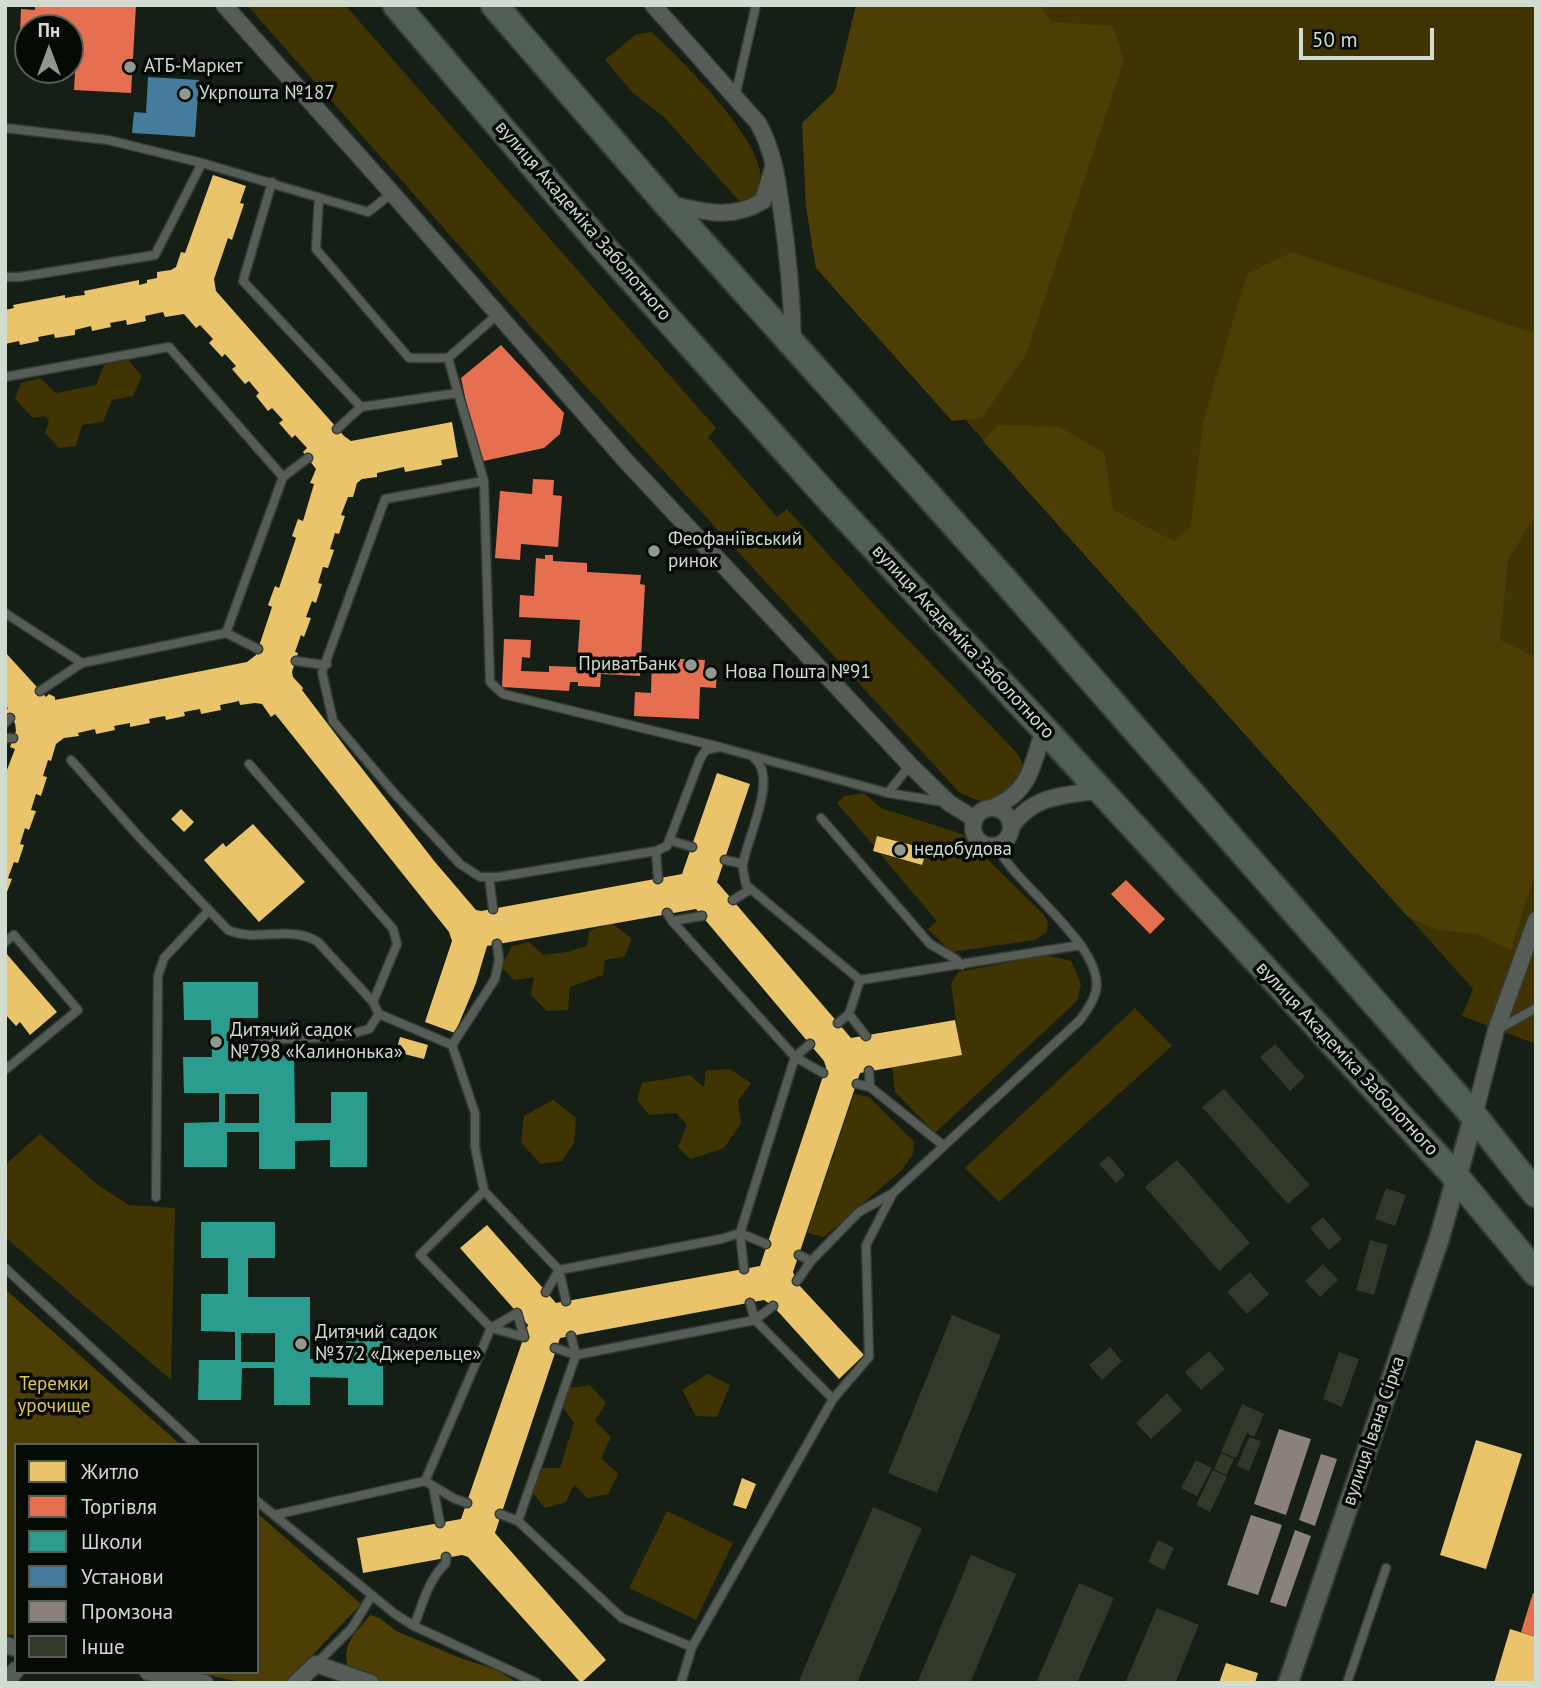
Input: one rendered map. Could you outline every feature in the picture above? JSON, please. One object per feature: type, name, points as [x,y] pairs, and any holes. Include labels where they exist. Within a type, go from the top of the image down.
[{"type":"highway","name":"вулиця Академіка Заболотного","points":[[396,5],[603,247],[803,471],[1101,790],[1457,1178],[1536,1273]]},
{"type":"highway","points":[[494,5],[666,203],[989,562],[1474,1116],[1536,1194]]},
{"type":"street","points":[[224,5],[625,460],[911,765],[950,803],[975,819]]},
{"type":"street","points":[[653,5],[758,123],[767,139],[774,162],[790,268],[794,346]]},
{"type":"street","points":[[666,203],[712,213],[732,214],[753,207],[763,201],[774,162]]},
{"type":"street","points":[[1044,729],[1030,772],[1021,788],[1013,798],[983,810],[975,819],[973,831],[978,842],[989,847],[1007,839],[1011,827],[1028,807],[1040,800],[1101,790]]},
{"type":"street","points":[[992,808],[1007,815],[1011,827]]},
{"type":"street","points":[[1474,1116],[1496,1030],[1536,920]]},
{"type":"street","name":"вулиця Івана Сірка","points":[[1288,1683],[1439,1240],[1474,1116]]},
{"type":"street","points":[[296,1683],[316,1664],[365,1682]]},
{"type":"street","points":[[158,1674],[205,1683]]},
{"type":"lane","points":[[735,97],[756,5]]},
{"type":"lane","points":[[5,128],[108,140],[272,182],[368,212],[392,193]]},
{"type":"lane","points":[[5,277],[20,277],[155,255],[202,163]]},
{"type":"lane","points":[[272,182],[243,281],[361,407]]},
{"type":"lane","points":[[319,198],[316,249],[410,358],[448,358],[497,315]]},
{"type":"lane","points":[[5,377],[169,347],[282,477]]},
{"type":"lane","points":[[448,358],[484,481],[490,682],[503,694],[720,747],[888,793],[950,803]]},
{"type":"lane","points":[[337,429],[361,407],[458,393]]},
{"type":"lane","points":[[226,633],[282,477],[308,458]]},
{"type":"lane","points":[[484,481],[385,499],[328,663],[322,672],[333,721],[394,793],[460,864],[480,877],[489,877],[656,851],[667,846],[699,759],[706,750],[720,747]]},
{"type":"lane","points":[[5,613],[82,663]]},
{"type":"lane","points":[[40,691],[82,663],[226,633],[258,649]]},
{"type":"lane","points":[[296,661],[328,663]]},
{"type":"lane","points":[[750,755],[761,764],[765,780],[743,864],[746,885],[860,979],[1081,945]]},
{"type":"lane","points":[[71,760],[141,839],[228,930],[240,936],[297,933],[310,936],[373,1002],[379,1014],[452,1045],[475,1113],[475,1147],[484,1191],[559,1270],[566,1301]]},
{"type":"lane","points":[[249,764],[393,929],[397,944],[373,1002]]},
{"type":"lane","points":[[888,793],[911,765]]},
{"type":"lane","points":[[821,818],[930,944],[962,965]]},
{"type":"lane","points":[[669,840],[692,847]]},
{"type":"lane","points":[[797,1281],[811,1261],[859,1212],[893,1194],[1080,1020],[1090,1006],[1096,991],[1093,962],[1081,945],[1015,874],[996,846]]},
{"type":"lane","points":[[656,851],[658,879]]},
{"type":"lane","points":[[724,860],[743,864]]},
{"type":"lane","points":[[489,877],[493,909]]},
{"type":"lane","points":[[733,900],[751,889]]},
{"type":"lane","points":[[156,1197],[158,976],[163,958],[209,910]]},
{"type":"lane","points":[[702,916],[669,917],[795,1057],[823,1073]]},
{"type":"lane","points":[[5,942],[14,935],[78,1010],[5,1070]]},
{"type":"lane","points":[[452,1045],[495,979],[499,960],[497,944]]},
{"type":"lane","points":[[838,1023],[849,1014],[860,979]]},
{"type":"lane","points":[[1496,1030],[1536,1008]]},
{"type":"lane","points":[[260,1040],[348,1034],[369,1029],[379,1014]]},
{"type":"lane","points":[[849,1014],[866,1036]]},
{"type":"lane","points":[[744,1269],[740,1233],[795,1057],[810,1044]]},
{"type":"lane","points":[[869,1071],[870,1087]]},
{"type":"lane","points":[[857,1084],[870,1087],[944,1146]]},
{"type":"lane","points":[[440,1523],[429,1483],[491,1328],[420,1255],[484,1191]]},
{"type":"lane","points":[[681,1683],[692,1647],[833,1399],[869,1357],[866,1245],[893,1194]]},
{"type":"lane","points":[[546,1292],[559,1270],[740,1233],[766,1244]]},
{"type":"lane","points":[[799,1255],[811,1261]]},
{"type":"lane","points":[[5,1268],[194,1443]]},
{"type":"lane","points":[[750,1303],[755,1320],[833,1399]]},
{"type":"lane","points":[[555,1348],[576,1355],[755,1320],[773,1306]]},
{"type":"lane","points":[[518,1521],[576,1355],[572,1336]]},
{"type":"lane","points":[[274,1515],[429,1483],[467,1503]]},
{"type":"lane","points":[[259,1503],[414,1626],[537,1683]]},
{"type":"lane","points":[[500,1514],[518,1521],[622,1618],[692,1647]]},
{"type":"lane","points":[[414,1626],[431,1580],[435,1572],[445,1565],[446,1558]]},
{"type":"lane","points":[[1347,1683],[1386,1568]]},
{"type":"lane","points":[[316,1664],[352,1628],[372,1595]]},
{"type":"shaded area","points":[[247,5],[345,5],[716,428],[708,437],[777,517],[787,509],[881,612],[1017,753],[1023,770],[1017,783],[988,802],[960,793],[522,317]]},
{"type":"shaded area","points":[[881,5],[1536,5],[1536,1044],[1462,1016],[1473,989],[811,247]]},
{"type":"shaded area","points":[[652,32],[704,85],[744,135],[756,159],[761,180],[751,198],[740,202],[664,117],[632,92],[605,60],[635,35]]},
{"type":"shaded area","points":[[128,360],[142,376],[133,396],[112,400],[103,422],[82,425],[76,446],[59,448],[45,433],[49,421],[45,416],[33,418],[15,399],[21,383],[40,378],[56,393],[96,385],[104,365]]},
{"type":"shaded area","points":[[864,793],[881,808],[962,834],[1043,914],[1048,922],[1047,932],[1035,940],[951,952],[928,929],[937,921],[880,854],[922,865],[926,849],[878,836],[874,846],[837,803],[844,796]]},
{"type":"shaded area","points":[[612,923],[632,939],[624,957],[605,960],[603,975],[570,987],[568,1010],[547,1011],[531,995],[534,977],[514,980],[501,967],[512,946],[529,942],[543,955],[567,952],[587,946],[589,931]]},
{"type":"shaded area","points":[[1046,955],[1071,961],[1081,984],[1077,1001],[935,1133],[895,1092],[892,1067],[961,1055],[951,984],[958,972]]},
{"type":"shaded area","points":[[1135,1008],[1172,1046],[999,1202],[965,1168]]},
{"type":"shaded area","points":[[730,1069],[751,1083],[738,1101],[741,1123],[724,1148],[690,1159],[678,1147],[687,1125],[676,1113],[649,1115],[637,1100],[642,1083],[690,1075],[704,1087],[706,1070]]},
{"type":"shaded area","points":[[854,1094],[869,1097],[914,1142],[913,1154],[902,1170],[824,1237],[807,1233]]},
{"type":"shaded area","points":[[553,1100],[576,1118],[574,1143],[562,1161],[540,1164],[521,1142],[524,1116]]},
{"type":"shaded area","points":[[40,1134],[99,1186],[129,1205],[175,1208],[171,1380],[5,1237],[5,1165]]},
{"type":"shaded area","points":[[708,1374],[730,1385],[717,1417],[696,1416],[682,1390]]},
{"type":"shaded area","points":[[590,1385],[606,1403],[595,1421],[611,1437],[601,1458],[618,1474],[608,1494],[587,1498],[574,1484],[566,1502],[545,1508],[532,1492],[541,1468],[560,1468],[574,1423],[562,1406],[569,1388]]},
{"type":"shaded area","points":[[667,1511],[733,1543],[696,1620],[629,1588]]},
{"type":"green space","points":[[856,5],[1040,5],[1052,22],[1113,26],[1124,60],[1026,354],[982,418],[952,421],[816,268],[806,207],[802,123],[835,91]]},
{"type":"green space","points":[[1292,252],[1536,334],[1536,514],[1508,560],[1500,640],[1536,657],[1536,869],[1511,950],[1477,934],[1437,930],[1407,916],[983,441],[998,425],[1060,427],[1104,453],[1113,510],[1174,541],[1191,526],[1203,422],[1247,274]]},
{"type":"green space","name":"Теремки урочище","points":[[5,1289],[179,1443],[14,1443],[14,1636],[5,1634]]},
{"type":"green space","points":[[259,1515],[361,1604],[286,1683],[245,1683],[203,1674],[259,1674]]},
{"type":"green space","points":[[370,1615],[380,1618],[396,1631],[497,1670],[518,1683],[383,1683],[348,1668],[348,1645]]},
{"type":"building: Житло","points":[[213,175],[246,186],[240,203],[244,204],[232,240],[228,238],[214,279],[216,291],[344,436],[351,441],[452,422],[458,457],[441,460],[442,465],[405,472],[404,467],[377,473],[377,477],[362,479],[357,483],[353,497],[348,497],[341,515],[345,516],[339,534],[335,533],[330,549],[334,550],[328,568],[323,567],[318,583],[322,584],[316,603],[312,601],[306,617],[311,618],[295,652],[298,653],[292,672],[302,690],[346,748],[476,910],[682,874],[717,773],[750,784],[717,882],[851,1038],[955,1020],[962,1055],[860,1073],[793,1272],[798,1284],[864,1355],[839,1379],[773,1306],[764,1300],[560,1338],[495,1533],[606,1660],[581,1683],[468,1557],[462,1555],[363,1573],[357,1538],[461,1519],[528,1325],[460,1248],[487,1225],[556,1303],[760,1266],[826,1067],[824,1061],[696,909],[487,946],[476,983],[455,1033],[425,1022],[452,941],[449,932],[280,720],[275,714],[271,717],[262,704],[240,705],[239,701],[220,705],[221,710],[201,714],[200,709],[184,712],[185,716],[166,720],[165,716],[149,719],[150,723],[130,727],[130,723],[114,726],[115,730],[96,734],[95,729],[78,733],[79,736],[64,738],[56,744],[43,776],[47,777],[41,796],[36,794],[31,810],[36,811],[29,830],[25,828],[20,844],[24,845],[18,863],[14,862],[8,878],[12,879],[5,897],[5,775],[15,749],[10,747],[16,731],[15,723],[5,713],[8,708],[5,706],[5,652],[46,697],[49,694],[55,697],[55,700],[247,662],[256,655],[272,607],[268,605],[275,586],[279,588],[296,538],[292,536],[298,519],[303,521],[314,484],[310,483],[316,469],[303,452],[307,448],[295,435],[292,438],[279,423],[283,420],[272,408],[268,411],[256,396],[259,393],[249,381],[245,384],[232,369],[236,366],[225,354],[222,357],[209,343],[213,339],[200,325],[196,328],[184,314],[165,317],[163,312],[145,316],[146,321],[127,325],[126,320],[92,331],[91,326],[75,330],[75,335],[55,338],[54,334],[20,345],[19,341],[5,344],[5,310],[14,308],[13,305],[65,295],[65,298],[85,295],[84,291],[139,280],[139,285],[157,278],[157,272],[176,267],[181,252],[185,253]]},
{"type":"building: Житло","points":[[181,809],[194,822],[184,832],[171,819]]},
{"type":"building: Житло","points":[[253,824],[305,882],[259,922],[204,860],[223,843],[226,847]]},
{"type":"building: Житло","name":"недобудова","points":[[877,836],[927,849],[922,865],[873,851]]},
{"type":"building: Житло","points":[[5,952],[57,1012],[30,1035],[20,1022],[16,1026],[5,1014]]},
{"type":"building: Житло","points":[[400,1037],[428,1045],[424,1059],[396,1052]]},
{"type":"building: Житло","points":[[1476,1440],[1522,1454],[1486,1569],[1440,1555]]},
{"type":"building: Житло","points":[[742,1478],[756,1484],[746,1509],[733,1505]]},
{"type":"building: Житло","points":[[1510,1629],[1536,1637],[1536,1683],[1494,1683]]},
{"type":"building: Житло","points":[[1226,1663],[1258,1673],[1255,1683],[1219,1683]]},
{"type":"building: Торгівля","points":[[35,5],[136,5],[131,93],[74,90],[74,84],[84,84],[84,14],[21,14],[21,9],[35,10]]},
{"type":"building: Торгівля","points":[[501,345],[564,413],[560,434],[544,448],[479,462],[461,378]]},
{"type":"building: Торгівля","points":[[533,479],[554,480],[553,495],[562,496],[558,547],[521,544],[520,560],[495,558],[500,491],[532,494]]},
{"type":"building: Торгівля","points":[[545,555],[553,555],[553,561],[587,563],[587,572],[641,575],[640,584],[645,585],[640,676],[601,674],[600,687],[578,686],[578,682],[570,682],[569,691],[502,687],[504,639],[531,640],[530,658],[522,657],[521,671],[549,672],[549,666],[577,667],[580,620],[519,617],[520,595],[534,596],[536,558],[545,559]]},
{"type":"building: Торгівля","points":[[652,658],[705,660],[704,669],[717,669],[716,688],[700,687],[699,719],[634,716],[635,692],[651,693]]},
{"type":"building: Торгівля","points":[[1126,880],[1165,919],[1150,934],[1111,894]]},
{"type":"building: Торгівля","points":[[1533,1593],[1536,1593],[1536,1637],[1521,1632]]},
{"type":"building: Школи","points":[[183,982],[258,982],[258,1018],[230,1018],[230,1056],[294,1055],[295,1123],[331,1123],[331,1092],[367,1092],[367,1167],[330,1167],[330,1140],[295,1141],[295,1169],[259,1169],[259,1132],[227,1132],[227,1167],[184,1167],[184,1123],[219,1122],[219,1093],[184,1093],[183,1057],[212,1057],[211,1020],[184,1020]],"holes":[[[225,1094],[259,1094],[259,1123],[225,1123]]]},
{"type":"building: Школи","points":[[201,1222],[275,1222],[275,1258],[248,1258],[248,1297],[310,1297],[310,1359],[346,1359],[346,1331],[383,1331],[383,1405],[348,1405],[348,1378],[310,1377],[310,1405],[274,1405],[274,1368],[242,1368],[241,1400],[198,1400],[199,1360],[235,1360],[235,1332],[201,1331],[201,1294],[228,1294],[228,1258],[201,1258]],"holes":[[[241,1333],[275,1333],[275,1362],[241,1362]]]},
{"type":"building: Установи","points":[[148,77],[199,80],[195,137],[132,133],[134,112],[146,113]]},
{"type":"building: Промзона","points":[[1279,1429],[1311,1439],[1286,1515],[1254,1504]]},
{"type":"building: Промзона","points":[[1321,1454],[1337,1459],[1315,1526],[1299,1520]]},
{"type":"building: Промзона","points":[[1251,1515],[1282,1525],[1258,1595],[1227,1585]]},
{"type":"building: Промзона","points":[[1295,1530],[1311,1536],[1286,1607],[1270,1602]]},
{"type":"building: Інше","points":[[1275,1044],[1305,1077],[1290,1091],[1260,1057]]},
{"type":"building: Інше","points":[[1224,1089],[1310,1185],[1288,1204],[1202,1107]]},
{"type":"building: Інше","points":[[1109,1156],[1125,1175],[1116,1183],[1099,1164]]},
{"type":"building: Інше","points":[[1177,1160],[1250,1243],[1219,1271],[1145,1187]]},
{"type":"building: Інше","points":[[1386,1188],[1406,1195],[1395,1226],[1375,1219]]},
{"type":"building: Інше","points":[[1323,1217],[1342,1239],[1329,1250],[1310,1228]]},
{"type":"building: Інше","points":[[1370,1240],[1388,1245],[1374,1295],[1356,1290]]},
{"type":"building: Інше","points":[[1323,1264],[1338,1280],[1320,1297],[1305,1281]]},
{"type":"building: Інше","points":[[1250,1272],[1269,1294],[1247,1314],[1227,1292]]},
{"type":"building: Інше","points":[[952,1315],[1001,1335],[937,1493],[888,1473]]},
{"type":"building: Інше","points":[[1110,1347],[1122,1361],[1102,1380],[1089,1365]]},
{"type":"building: Інше","points":[[1209,1351],[1225,1369],[1201,1390],[1185,1372]]},
{"type":"building: Інше","points":[[1339,1352],[1359,1359],[1342,1407],[1323,1399]]},
{"type":"building: Інше","points":[[1167,1393],[1182,1410],[1151,1439],[1136,1423]]},
{"type":"building: Інше","points":[[1242,1404],[1264,1414],[1254,1437],[1247,1433],[1236,1458],[1221,1452]]},
{"type":"building: Інше","points":[[1249,1437],[1261,1441],[1249,1471],[1237,1466]]},
{"type":"building: Інше","points":[[1221,1453],[1234,1459],[1226,1475],[1214,1469]]},
{"type":"building: Інше","points":[[1196,1460],[1212,1468],[1197,1496],[1181,1488]]},
{"type":"building: Інше","points":[[1213,1470],[1227,1477],[1210,1512],[1196,1505]]},
{"type":"building: Інше","points":[[873,1507],[922,1528],[857,1683],[798,1683]]},
{"type":"building: Інше","points":[[1158,1540],[1174,1548],[1164,1570],[1148,1562]]},
{"type":"building: Інше","points":[[971,1555],[1016,1574],[970,1683],[917,1683]]},
{"type":"building: Інше","points":[[1079,1583],[1114,1598],[1077,1683],[1036,1683]]},
{"type":"building: Інше","points":[[1157,1608],[1199,1625],[1175,1683],[1125,1683]]},
{"type":"place","name":"АТБ-Маркет","points":[[130,67]]},
{"type":"place","name":"Укрпошта №187","points":[[185,94]]},
{"type":"place","name":"Феофаніївський ринок","points":[[654,551]]},
{"type":"place","name":"ПриватБанк","points":[[691,665]]},
{"type":"place","name":"Нова Пошта №91","points":[[711,673]]},
{"type":"place","name":"недобудова","points":[[900,850]]},
{"type":"place","name":"Дитячий садок №798 «Калинонька»","points":[[216,1042]]},
{"type":"place","name":"Дитячий садок №372 «Джерельце»","points":[[301,1344]]}]
